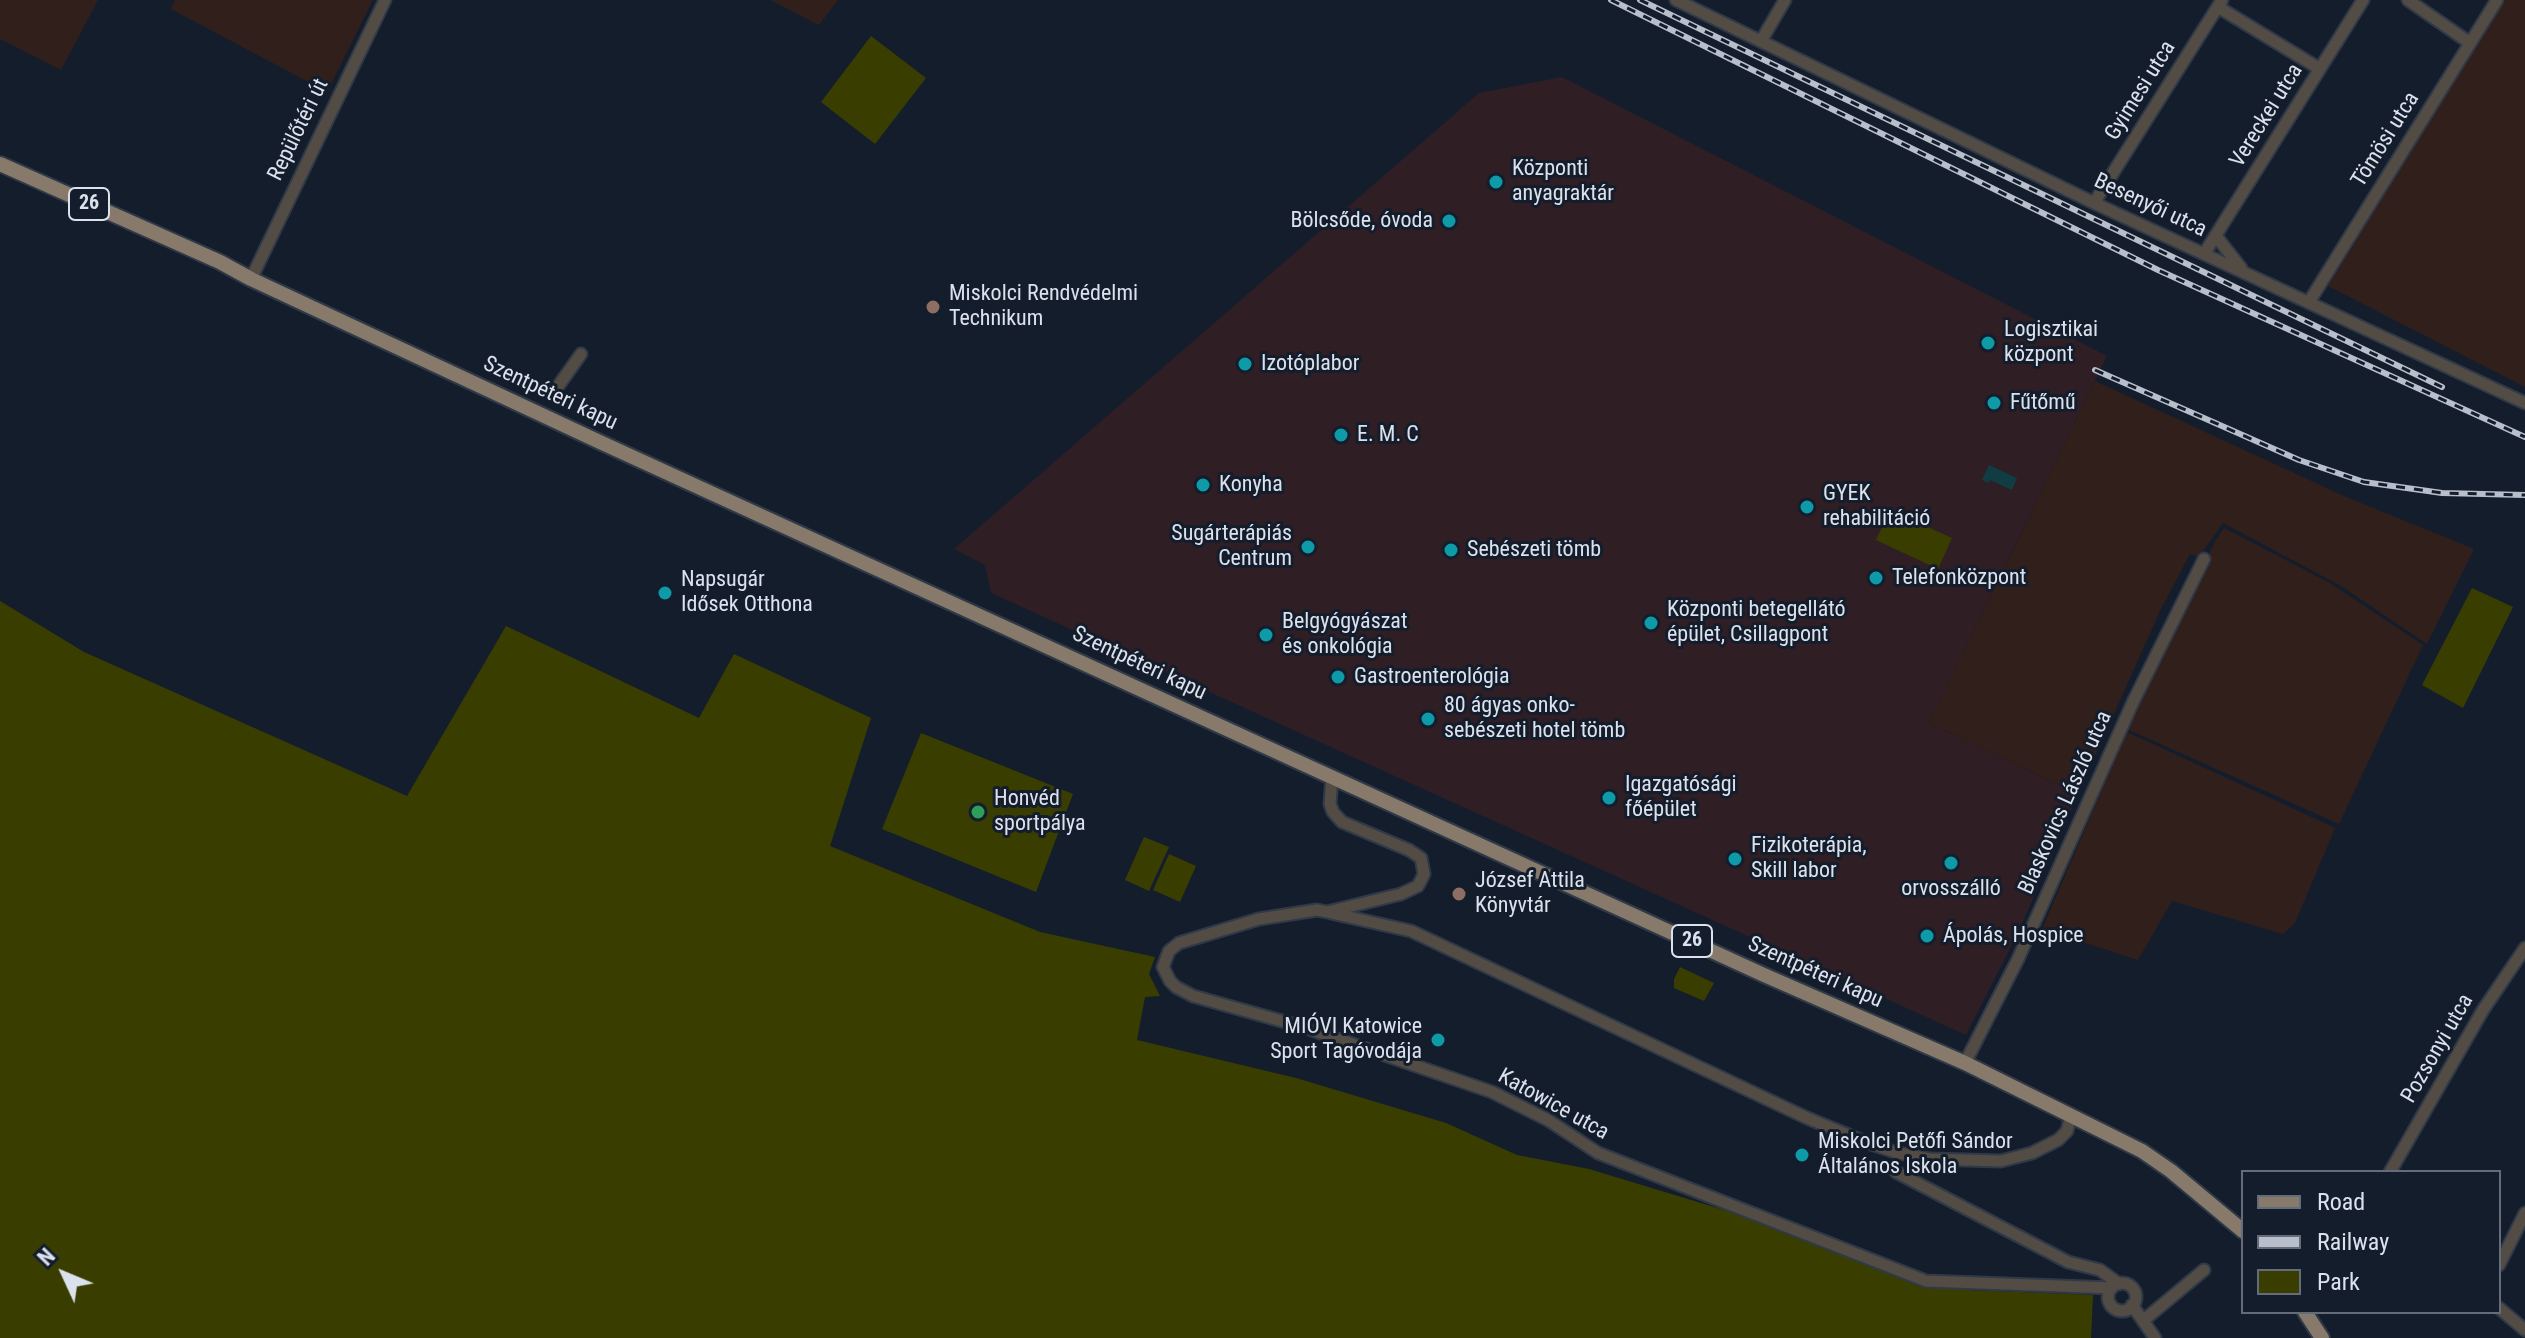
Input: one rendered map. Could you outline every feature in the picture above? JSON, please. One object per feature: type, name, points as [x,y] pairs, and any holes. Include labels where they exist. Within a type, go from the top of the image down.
[{"type":"main road","name":"Szentpéteri kapu","points":[[0,164],[220,262],[1332,777],[1965,1063],[2104,1131],[2161,1164],[2241,1229]]},
{"type":"main road","points":[[2306,1314],[2322,1338]]},
{"type":"street","name":"Repülőtéri út","points":[[251,279],[385,0]]},
{"type":"street","name":"Besenyői utca","points":[[1676,0],[2094,203],[2525,403]]},
{"type":"street","points":[[1761,41],[1785,0]]},
{"type":"street","name":"Vereckei utca","points":[[2204,254],[2363,0]]},
{"type":"street","points":[[2408,0],[2470,43]]},
{"type":"street","name":"Tömösi utca","points":[[2309,302],[2497,0]]},
{"type":"street","points":[[2220,4],[2320,69]]},
{"type":"street","name":"Gyimesi utca","points":[[2094,203],[2220,4]]},
{"type":"street","points":[[2216,236],[2244,272]]},
{"type":"street","points":[[554,392],[581,354]]},
{"type":"street","name":"Blaskovics László utca","points":[[1965,1063],[2018,959],[2133,702],[2204,559]]},
{"type":"street","name":"Katowice utca","points":[[1327,912],[1401,894],[1418,886],[1424,874],[1421,858],[1409,850],[1342,822],[1330,804],[1332,777]]},
{"type":"street","points":[[1382,924],[1374,911],[1384,898]]},
{"type":"street","name":"Katowice utca","points":[[2071,1115],[2067,1131],[2058,1140],[2032,1153],[2001,1161],[1930,1159],[1898,1153],[1807,1118],[1411,931],[1317,910],[1259,919],[1179,943],[1164,959],[1165,974],[1176,987],[1193,996],[1303,1027],[1492,1092],[1548,1120],[1598,1153],[1926,1281],[2116,1286]]},
{"type":"street","name":"Pozsonyi utca","points":[[2391,1170],[2483,1010],[2525,948]]},
{"type":"street","points":[[1896,1172],[2068,1262],[2100,1270],[2116,1286]]},
{"type":"street","points":[[2501,1261],[2525,1213]]},
{"type":"street","points":[[2144,1320],[2204,1270]]},
{"type":"street","points":[[2128,1285],[2135,1292],[2135,1301],[2126,1310],[2113,1308],[2108,1296],[2116,1286],[2128,1285]]},
{"type":"street","points":[[2132,1305],[2155,1338]]},
{"type":"street","points":[[2501,1310],[2525,1330]]},
{"type":"shaded area","points":[[0,0],[98,0],[61,70],[0,39]]},
{"type":"shaded area","points":[[175,0],[373,0],[327,92],[171,9]]},
{"type":"shaded area","points":[[770,0],[838,0],[819,25]]},
{"type":"shaded area","points":[[2505,0],[2525,0],[2525,387],[2328,286]]},
{"type":"shaded area","points":[[1562,77],[2107,356],[1929,723],[2078,794],[2018,933],[1966,1035],[991,593],[985,565],[954,549],[1479,93]]},
{"type":"shaded area","points":[[2095,381],[2344,496],[2474,549],[2427,644],[2341,586],[2223,523],[2199,557],[2190,554],[2160,611],[2078,794],[1929,723]]},
{"type":"shaded area","points":[[1989,465],[2017,478],[2012,490],[1990,480],[1989,483],[1982,480]]},
{"type":"shaded area","points":[[2224,528],[2330,583],[2423,645],[2339,824],[2127,729],[2214,543]]},
{"type":"shaded area","points":[[2127,732],[2335,828],[2295,923],[2283,934],[2172,901],[2138,960],[2042,929]]},
{"type":"green space","points":[[871,36],[926,78],[875,144],[821,102]]},
{"type":"green space","points":[[1890,510],[1952,538],[1938,569],[1876,540]]},
{"type":"green space","points":[[2472,588],[2513,607],[2463,708],[2422,685]]},
{"type":"green space","points":[[0,601],[84,652],[407,796],[506,626],[699,718],[734,654],[871,718],[830,846],[1040,932],[1155,957],[1149,974],[1160,996],[1145,997],[1137,1040],[1296,1078],[1446,1123],[1517,1155],[1589,1169],[1803,1234],[1968,1290],[2093,1295],[2091,1338],[0,1338]]},
{"type":"green space","name":"Honvéd sportpálya","points":[[921,733],[1073,794],[1036,892],[882,829]]},
{"type":"green space","points":[[1144,837],[1169,847],[1149,891],[1125,880]]},
{"type":"green space","points":[[1169,854],[1196,866],[1180,902],[1153,890]]},
{"type":"green space","points":[[1680,967],[1714,983],[1704,1001],[1674,988],[1674,979]]},
{"type":"railway","points":[[1611,0],[2158,270],[2525,437]]},
{"type":"railway","points":[[1640,0],[2442,387]]},
{"type":"railway","points":[[2095,370],[2299,460],[2364,482],[2442,493],[2525,495]]},
{"type":"place","name":"Központi anyagraktár","points":[[1496,182]]},
{"type":"place","name":"Bölcsőde, óvoda","points":[[1449,221]]},
{"type":"place","name":"Miskolci Rendvédelmi Technikum","points":[[933,307]]},
{"type":"place","name":"Logisztikai központ","points":[[1988,343]]},
{"type":"place","name":"Izotóplabor","points":[[1245,364]]},
{"type":"place","name":"Fűtőmű","points":[[1994,403]]},
{"type":"place","name":"E. M. C","points":[[1341,435]]},
{"type":"place","name":"Konyha","points":[[1203,485]]},
{"type":"place","name":"GYEK rehabilitáció","points":[[1807,507]]},
{"type":"place","name":"Sugárterápiás Centrum","points":[[1308,547]]},
{"type":"place","name":"Sebészeti tömb","points":[[1451,550]]},
{"type":"place","name":"Telefonközpont","points":[[1876,578]]},
{"type":"place","name":"Napsugár Idősek Otthona","points":[[665,593]]},
{"type":"place","name":"Központi betegellátó épület, Csillagpont","points":[[1651,623]]},
{"type":"place","name":"Belgyógyászat és onkológia","points":[[1266,635]]},
{"type":"place","name":"Gastroenterológia","points":[[1338,677]]},
{"type":"place","name":"80 ágyas onko- sebészeti hotel tömb","points":[[1428,719]]},
{"type":"place","name":"Igazgatósági főépület","points":[[1609,798]]},
{"type":"place","name":"Honvéd sportpálya","points":[[978,812]]},
{"type":"place","name":"Fizikoterápia, Skill labor","points":[[1735,859]]},
{"type":"place","name":"orvosszálló","points":[[1951,863]]},
{"type":"place","name":"József Attila Könyvtár","points":[[1459,894]]},
{"type":"place","name":"Ápolás, Hospice","points":[[1927,936]]},
{"type":"place","name":"MIÓVI Katowice Sport Tagóvodája","points":[[1438,1040]]},
{"type":"place","name":"Miskolci Petőfi Sándor Általános Iskola","points":[[1802,1155]]}]
